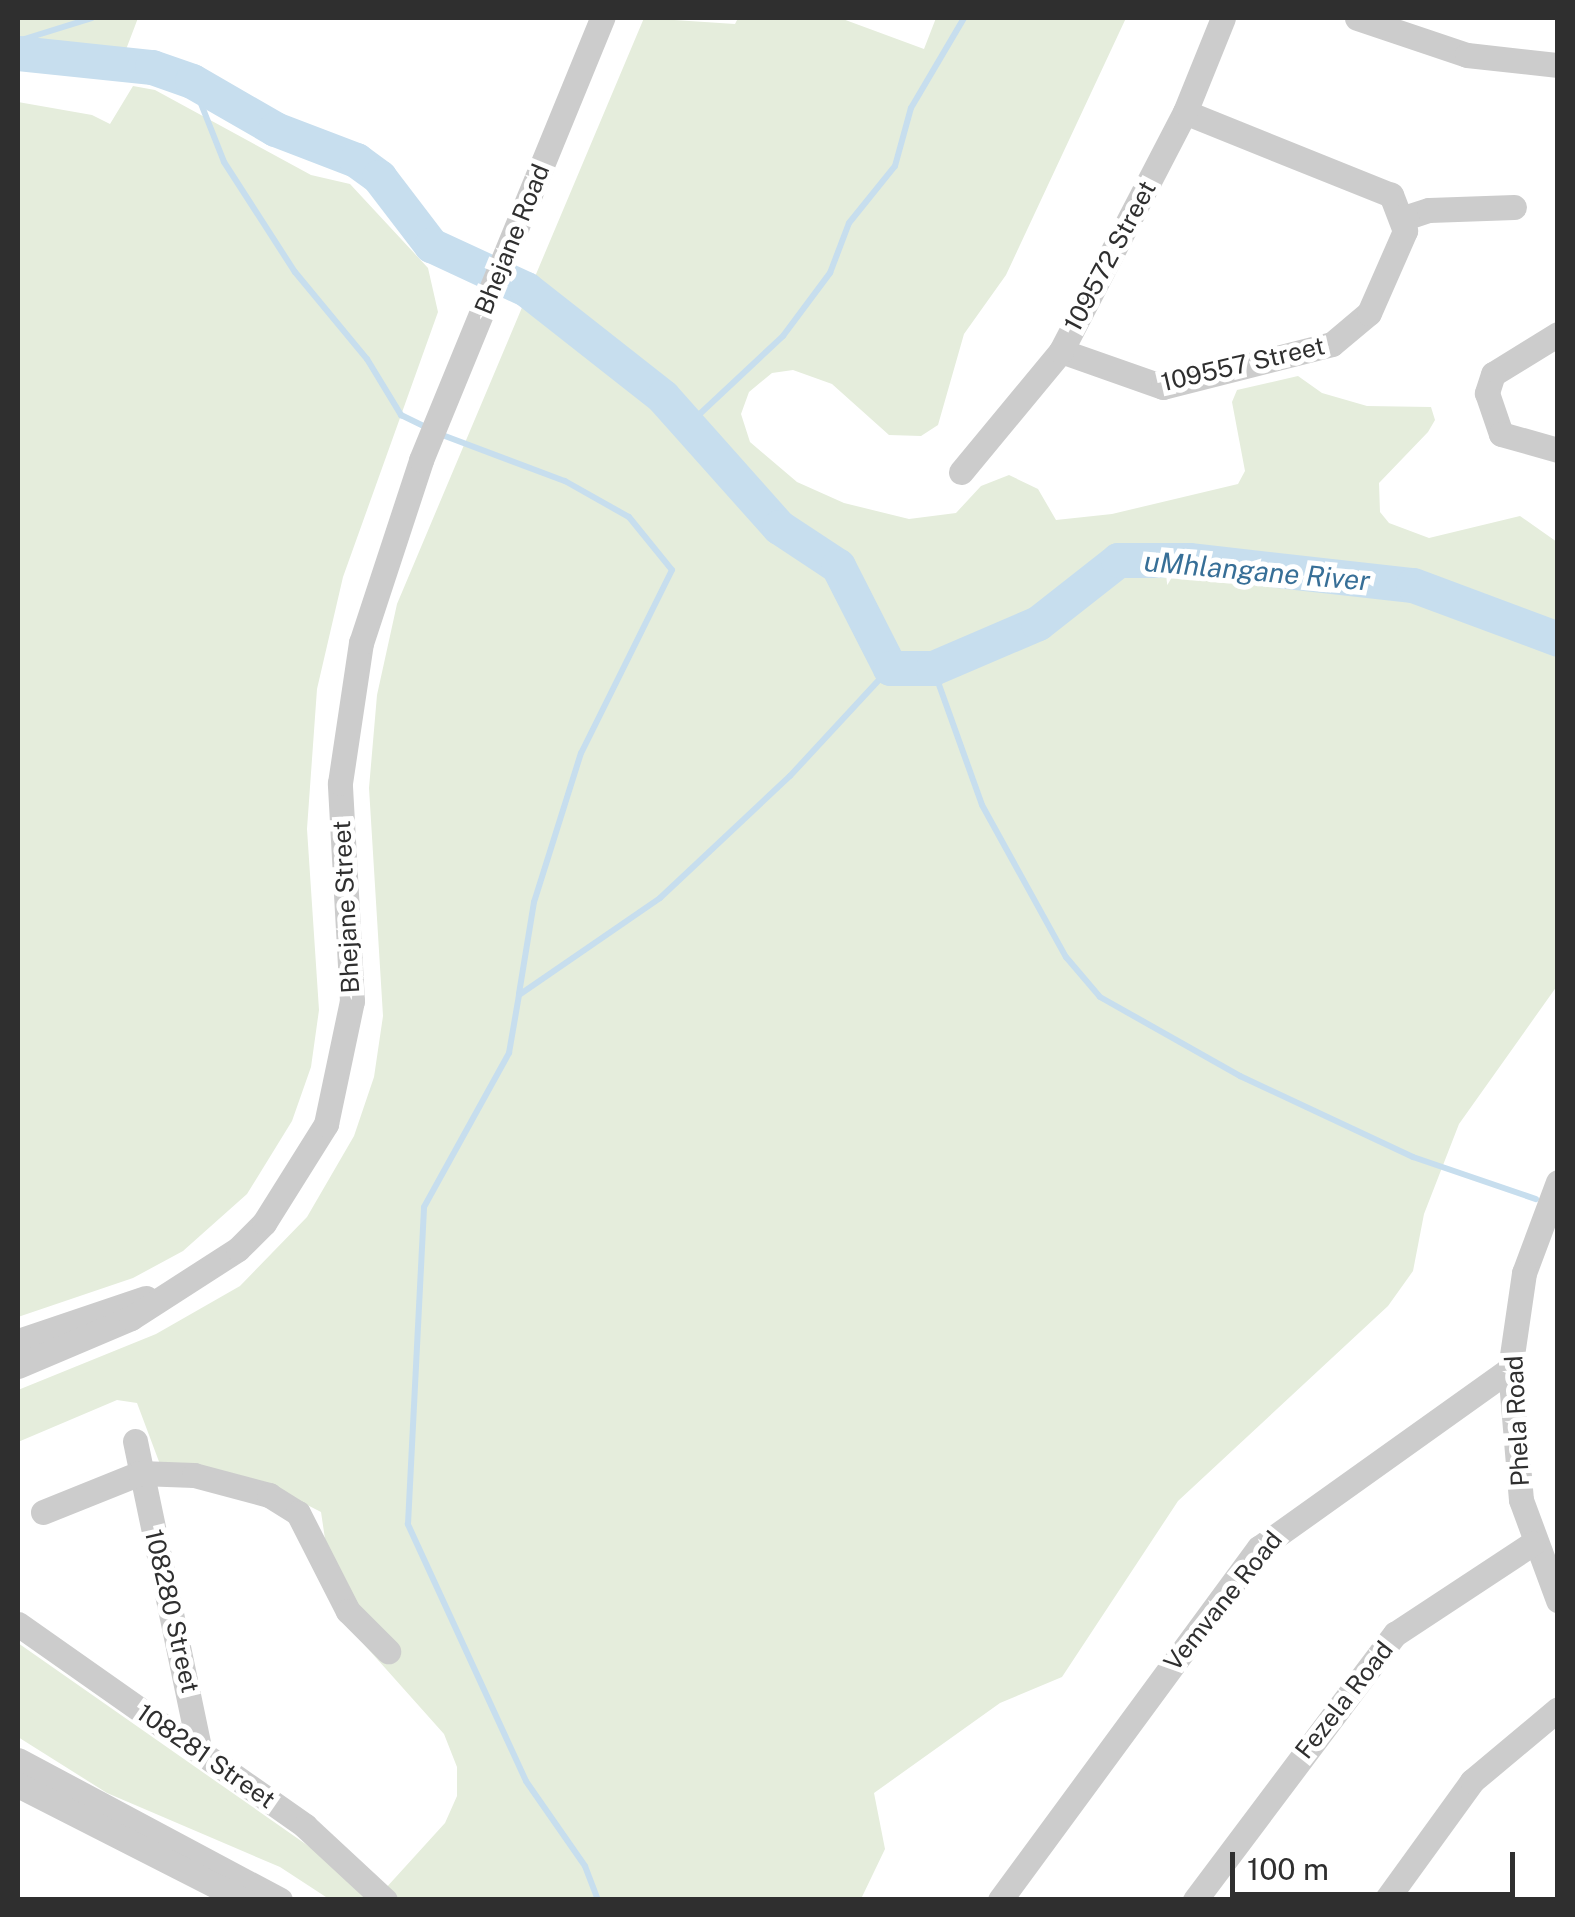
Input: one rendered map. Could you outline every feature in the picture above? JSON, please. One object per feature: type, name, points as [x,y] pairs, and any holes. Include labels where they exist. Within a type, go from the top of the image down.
[{"type":"street","name":"Bhejane Road","points":[[421,460],[602,18]]},
{"type":"street","name":"109572 Street","points":[[961,472],[1061,351],[1185,112],[1224,18]]},
{"type":"street","points":[[1357,18],[1466,55],[1558,64]]},
{"type":"street","points":[[1185,112],[1376,185],[1404,218],[1429,210],[1514,207]]},
{"type":"street","name":"109557 Street","points":[[1061,351],[1163,387],[1332,344],[1369,313],[1401,246],[1404,218]]},
{"type":"street","points":[[1558,334],[1493,374],[1486,393],[1501,434],[1558,450]]},
{"type":"street","name":"Bhejane Street","points":[[18,1366],[131,1318],[165,1292],[238,1249],[264,1224],[326,1124],[352,1001],[341,830],[344,735],[372,598],[421,460]]},
{"type":"street","name":"Phela Road","points":[[1558,1182],[1524,1273],[1510,1369],[1516,1466],[1533,1543],[1558,1600]]},
{"type":"street","name":"Bhejane Street","points":[[18,1341],[165,1292]]},
{"type":"street","name":"Vemvane Road","points":[[1000,1900],[1259,1548],[1510,1369]]},
{"type":"street","name":"108280 Street","points":[[136,1441],[199,1748]]},
{"type":"street","points":[[43,1512],[140,1474],[194,1475],[285,1502],[307,1525],[348,1610],[388,1651]]},
{"type":"street","name":"Fezela Road","points":[[1195,1900],[1394,1634],[1533,1543]]},
{"type":"street","name":"108281 Street","points":[[18,1624],[199,1748],[317,1835],[385,1900]]},
{"type":"street","points":[[1386,1900],[1472,1780],[1558,1709]]},
{"type":"street","points":[[18,1760],[280,1900]]},
{"type":"street","points":[[18,1785],[244,1900]]},
{"type":"green space","points":[[18,18],[138,18],[122,60],[18,45]]},
{"type":"green space","points":[[644,18],[735,24],[738,18],[840,18],[924,49],[936,18],[1126,18],[1006,275],[964,334],[938,425],[921,436],[889,435],[832,384],[793,370],[772,373],[749,392],[741,414],[750,442],[797,482],[844,503],[909,519],[956,513],[981,486],[1009,475],[1038,489],[1056,520],[1112,514],[1238,484],[1245,471],[1232,402],[1237,390],[1298,376],[1322,393],[1367,406],[1431,407],[1435,420],[1428,432],[1379,483],[1380,512],[1389,523],[1429,538],[1520,516],[1557,542],[1557,986],[1459,1124],[1424,1214],[1413,1271],[1388,1306],[1178,1501],[1062,1677],[1000,1703],[874,1793],[885,1849],[861,1899],[396,1899],[385,1889],[445,1823],[457,1796],[457,1767],[444,1734],[336,1613],[321,1512],[272,1487],[161,1467],[137,1403],[117,1400],[18,1442],[18,1390],[156,1334],[240,1286],[307,1217],[354,1136],[374,1077],[383,1016],[369,788],[377,695],[397,604]]},
{"type":"green space","points":[[133,86],[155,90],[311,175],[350,184],[428,268],[438,312],[343,577],[317,689],[307,829],[319,1010],[311,1067],[292,1121],[247,1194],[183,1251],[133,1278],[18,1317],[18,102],[92,115],[110,124]]},
{"type":"green space","points":[[18,1643],[327,1859],[367,1899],[329,1899],[280,1867],[107,1793],[18,1737]]},
{"type":"waterway","points":[[18,41],[92,18]]},
{"type":"waterway","points":[[689,424],[783,336],[830,273],[849,223],[895,166],[911,108],[964,18]]},
{"type":"waterway","name":"uMhlangane River","points":[[18,53],[152,67],[192,81],[275,129],[356,160],[379,177],[431,245],[526,289],[663,397],[779,527],[838,566],[890,668],[933,668],[1038,623],[1118,560],[1189,560],[1413,585],[1558,639]]},
{"type":"waterway","points":[[192,81],[224,162],[295,272],[367,359],[401,415],[426,427]]},
{"type":"waterway","points":[[437,433],[565,481],[629,517],[672,570],[581,753],[534,902],[519,994]]},
{"type":"waterway","points":[[598,1900],[585,1866],[526,1781],[408,1524],[424,1207],[509,1053],[519,995],[660,898],[790,776],[890,668]]},
{"type":"waterway","points":[[933,668],[982,805],[1066,957],[1100,997],[1240,1076],[1413,1157],[1536,1199]]}]
